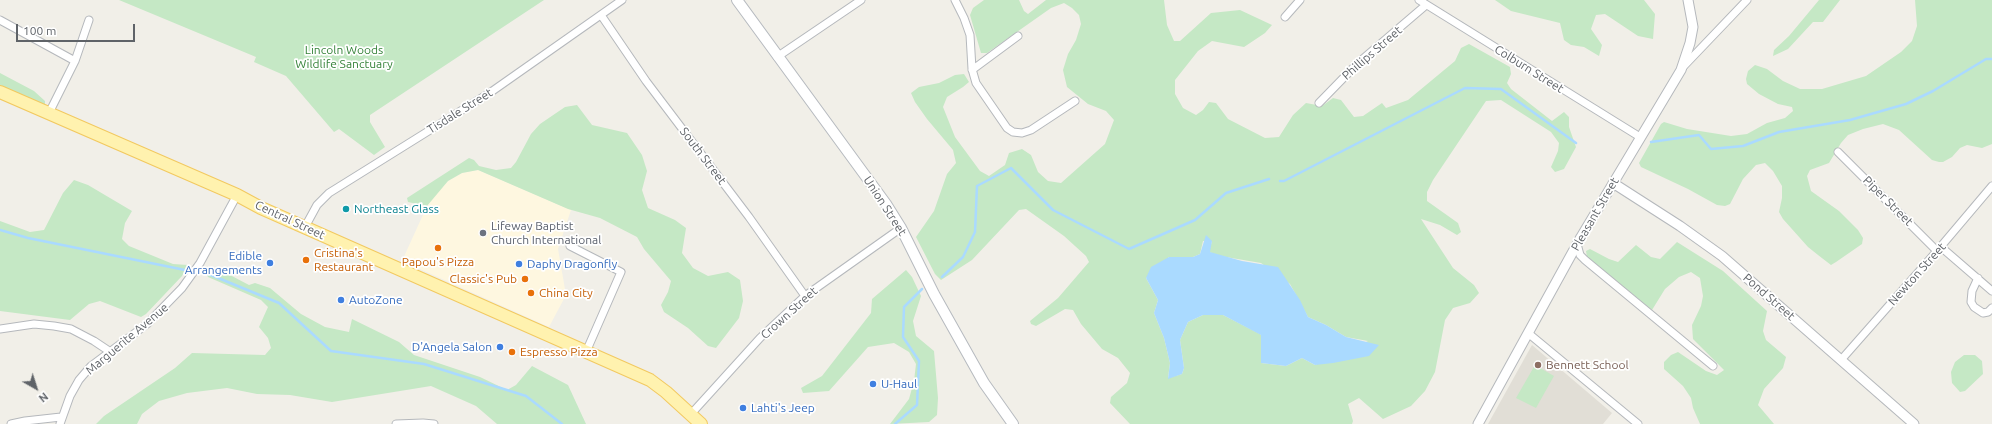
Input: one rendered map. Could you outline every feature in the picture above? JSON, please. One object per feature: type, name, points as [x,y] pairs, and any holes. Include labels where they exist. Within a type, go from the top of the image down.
[{"type":"main road","name":"Union Street","points":[[737,0],[777,57],[870,181],[901,228],[934,294],[984,383],[1013,424]]},
{"type":"main road","name":"Central Street","points":[[0,92],[237,195],[261,208],[650,380],[666,392],[701,424]]},
{"type":"street","name":"Tisdale Street","points":[[305,227],[317,205],[329,193],[493,91],[622,0]]},
{"type":"street","points":[[777,57],[861,0]]},
{"type":"street","points":[[955,0],[970,35],[972,70],[976,83],[994,111],[1008,128],[1013,132],[1022,134],[1031,130],[1075,101]]},
{"type":"street","points":[[1285,17],[1300,0]]},
{"type":"street","name":"Colburn Street","points":[[1419,0],[1640,137]]},
{"type":"street","name":"Pleasant Street","points":[[1478,424],[1577,244],[1681,70],[1690,44],[1693,27],[1688,0]]},
{"type":"street","points":[[1681,70],[1747,0]]},
{"type":"street","name":"Phillips Street","points":[[1319,103],[1357,64],[1426,5]]},
{"type":"street","name":"South Street","points":[[601,16],[646,81],[750,217],[805,296]]},
{"type":"street","points":[[0,20],[75,61]]},
{"type":"street","points":[[49,113],[75,61],[89,20]]},
{"type":"street","points":[[972,70],[1018,36]]},
{"type":"street","name":"Piper Street","points":[[1838,152],[1939,249],[1978,278],[1992,291]]},
{"type":"street","name":"Pond Street","points":[[1613,183],[1680,226],[1722,256],[1914,424]]},
{"type":"street","name":"Newton Street","points":[[1841,360],[1939,249],[1992,186]]},
{"type":"street","name":"Marguerite Avenue","points":[[60,420],[70,396],[79,380],[109,351],[147,324],[182,288],[200,263],[237,195]]},
{"type":"street","name":"Crown Street","points":[[691,414],[765,333],[805,296],[901,228]]},
{"type":"street","points":[[1577,244],[1580,255],[1585,260],[1713,366]]},
{"type":"street","points":[[570,246],[621,272],[586,352]]},
{"type":"street","points":[[1978,278],[1972,291],[1971,302],[1974,307],[1983,313],[1988,312],[1992,308]]},
{"type":"street","points":[[0,329],[34,324],[71,329],[109,351]]},
{"type":"street","points":[[1528,333],[1638,424]]},
{"type":"street","points":[[11,424],[25,421],[60,420]]},
{"type":"street","points":[[396,424],[423,422],[434,424]]},
{"type":"shaded area","points":[[478,170],[571,210],[558,249],[566,295],[549,327],[402,261],[427,206],[434,196],[448,181],[462,173]]},
{"type":"shaded area","name":"Bennett School","points":[[1532,345],[1612,413],[1603,424],[1488,424]]},
{"type":"green space","name":"Lincoln Woods Wildlife Sanctuary","points":[[119,0],[544,0],[370,115],[370,122],[385,147],[374,155],[339,129],[334,132],[286,76],[254,62],[256,57]]},
{"type":"green space","points":[[984,0],[1019,0],[1024,11],[1028,14],[1046,0],[1164,0],[1167,25],[1174,41],[1180,41],[1211,13],[1240,10],[1272,25],[1265,33],[1244,47],[1212,41],[1198,51],[1175,80],[1175,94],[1183,108],[1196,115],[1203,110],[1209,102],[1216,103],[1228,119],[1265,138],[1279,137],[1293,115],[1306,103],[1322,106],[1333,98],[1341,100],[1354,117],[1363,116],[1382,103],[1386,108],[1408,100],[1455,61],[1461,48],[1469,44],[1510,67],[1511,74],[1507,83],[1511,89],[1552,121],[1564,112],[1569,117],[1569,127],[1576,147],[1564,169],[1555,172],[1551,167],[1558,151],[1559,143],[1551,132],[1501,100],[1486,101],[1433,180],[1427,192],[1427,201],[1458,223],[1461,232],[1457,235],[1440,225],[1421,219],[1453,268],[1474,285],[1479,293],[1470,303],[1453,308],[1445,320],[1435,372],[1425,391],[1411,406],[1383,419],[1359,398],[1348,404],[1353,421],[1352,424],[1130,424],[1110,403],[1111,397],[1127,383],[1130,373],[1118,358],[1102,349],[1081,324],[1073,310],[1065,309],[1036,326],[1031,324],[1030,321],[1058,298],[1089,262],[1086,256],[1064,236],[1026,209],[1019,210],[972,260],[941,280],[935,274],[916,237],[934,211],[947,174],[956,163],[953,150],[915,102],[911,93],[919,87],[939,83],[955,75],[964,74],[969,82],[947,97],[943,107],[955,137],[980,171],[989,176],[1005,165],[1009,153],[1022,149],[1031,155],[1038,172],[1048,181],[1061,183],[1105,144],[1114,120],[1106,111],[1088,104],[1067,87],[1063,70],[1081,24],[1079,15],[1072,8],[1064,3],[1051,8],[987,53],[981,53],[970,15],[973,8]],"holes":[[[1203,241],[1212,241],[1209,252],[1220,256],[1261,263],[1290,284],[1308,317],[1326,325],[1346,337],[1368,341],[1315,365],[1302,358],[1286,366],[1261,363],[1262,335],[1223,315],[1203,315],[1188,322],[1180,340],[1184,368],[1182,374],[1168,378],[1170,363],[1164,338],[1154,313],[1158,300],[1146,278],[1169,257],[1193,257],[1200,254]]]},
{"type":"green space","points":[[1495,0],[1644,0],[1655,14],[1653,39],[1638,36],[1605,14],[1596,15],[1591,29],[1602,45],[1599,56],[1584,47],[1571,45],[1564,40],[1560,23],[1511,11]]},
{"type":"green space","points":[[1819,0],[1840,0],[1823,22],[1813,22],[1788,49],[1773,56],[1774,50],[1789,36]]},
{"type":"green space","points":[[1915,0],[1992,0],[1992,144],[1982,148],[1967,145],[1960,148],[1952,157],[1943,162],[1939,162],[1932,160],[1899,130],[1883,124],[1863,129],[1848,135],[1841,143],[1829,163],[1810,170],[1807,176],[1811,191],[1839,211],[1858,230],[1863,238],[1862,244],[1836,262],[1831,265],[1808,247],[1783,219],[1779,212],[1782,198],[1782,186],[1773,171],[1765,163],[1756,165],[1743,179],[1730,204],[1725,206],[1717,205],[1688,189],[1641,167],[1639,163],[1661,124],[1664,122],[1687,129],[1731,136],[1747,134],[1767,123],[1785,118],[1793,111],[1792,107],[1778,104],[1759,94],[1747,84],[1746,79],[1748,71],[1755,65],[1767,69],[1783,81],[1800,89],[1822,89],[1866,76],[1901,52],[1912,41],[1917,26]]},
{"type":"green space","points":[[0,73],[34,91],[45,101],[45,104],[42,106],[0,85]]},
{"type":"green space","points":[[577,105],[592,125],[627,133],[642,155],[647,171],[642,190],[648,208],[675,220],[686,228],[682,253],[693,268],[708,276],[728,272],[740,280],[743,301],[739,318],[716,348],[708,346],[688,328],[664,312],[661,305],[668,292],[671,281],[644,249],[637,237],[600,218],[568,209],[478,170],[462,173],[448,181],[427,206],[408,202],[407,198],[469,158],[474,160],[479,166],[496,170],[511,168],[516,162],[531,134],[540,124],[565,107]]},
{"type":"green space","points":[[74,180],[88,185],[132,211],[125,223],[122,239],[129,246],[173,264],[188,265],[182,276],[146,314],[141,317],[100,301],[89,304],[70,320],[0,311],[0,221],[30,232],[44,230],[63,193]]},
{"type":"green space","points":[[1677,242],[1723,271],[1767,311],[1763,331],[1766,340],[1786,357],[1783,368],[1764,389],[1758,405],[1774,424],[1700,424],[1693,408],[1691,398],[1683,386],[1664,369],[1664,362],[1671,355],[1678,352],[1706,371],[1717,375],[1724,370],[1693,339],[1692,325],[1701,306],[1703,296],[1700,278],[1691,272],[1679,277],[1665,289],[1652,310],[1587,257],[1586,251],[1590,249],[1618,262],[1636,245],[1651,257],[1660,259]]},
{"type":"green space","points":[[906,270],[912,277],[921,296],[913,321],[916,336],[934,351],[938,398],[937,415],[929,422],[890,424],[909,399],[914,381],[916,364],[909,352],[894,343],[868,347],[829,391],[803,393],[801,388],[822,376],[871,313],[872,299]]},
{"type":"green space","points":[[214,271],[228,274],[249,285],[255,283],[270,288],[301,314],[325,327],[349,332],[352,319],[399,342],[414,355],[480,377],[507,390],[516,385],[532,366],[568,385],[586,424],[497,424],[476,406],[431,386],[332,402],[290,395],[257,394],[227,388],[187,393],[159,401],[142,414],[137,424],[96,424],[104,416],[175,368],[192,353],[265,355],[271,348],[268,338],[259,327],[268,307],[261,300],[208,277],[206,273]]},
{"type":"green space","points":[[1964,355],[1975,355],[1982,361],[1983,374],[1965,391],[1960,392],[1952,383],[1951,372],[1955,362]]},
{"type":"green space","points":[[1535,365],[1554,376],[1536,408],[1516,398]]},
{"type":"water","points":[[1206,235],[1212,241],[1210,252],[1242,261],[1278,267],[1300,300],[1308,317],[1326,325],[1346,337],[1379,345],[1369,356],[1333,363],[1315,365],[1302,358],[1286,366],[1261,363],[1261,335],[1223,315],[1203,315],[1188,322],[1180,340],[1184,368],[1182,374],[1168,379],[1170,363],[1164,338],[1154,313],[1158,300],[1146,278],[1151,267],[1169,257],[1193,257],[1200,254]]},
{"type":"waterway","points":[[1651,142],[1699,135],[1711,149],[1743,146],[1779,132],[1850,120],[1906,104],[1933,91],[1986,59],[1992,59]]},
{"type":"waterway","points":[[1280,181],[1284,181],[1465,88],[1501,89],[1576,143]]},
{"type":"waterway","points":[[942,277],[963,257],[975,232],[977,186],[1011,168],[1053,210],[1129,249],[1195,220],[1226,193],[1269,179]]},
{"type":"waterway","points":[[0,230],[28,238],[185,270]]},
{"type":"waterway","points":[[206,273],[279,303],[331,351],[424,364],[526,396],[562,424]]},
{"type":"waterway","points":[[895,424],[917,405],[919,361],[903,337],[904,307],[922,289]]},
{"type":"place","name":"Northeast Glass","points":[[346,209]]},
{"type":"place","name":"Lifeway Baptist Church International","points":[[483,233]]},
{"type":"place","name":"Papou's Pizza","points":[[438,248]]},
{"type":"place","name":"Cristina's Restaurant","points":[[306,260]]},
{"type":"place","name":"Edible Arrangements","points":[[270,263]]},
{"type":"place","name":"Daphy Dragonfly","points":[[519,264]]},
{"type":"place","name":"Classic's Pub","points":[[525,279]]},
{"type":"place","name":"China City","points":[[531,293]]},
{"type":"place","name":"AutoZone","points":[[341,300]]},
{"type":"place","name":"D'Angela Salon","points":[[500,347]]},
{"type":"place","name":"Espresso Pizza","points":[[512,352]]},
{"type":"place","name":"Bennett School","points":[[1538,365]]},
{"type":"place","name":"U-Haul","points":[[873,384]]},
{"type":"place","name":"Lahti's Jeep","points":[[743,408]]}]
